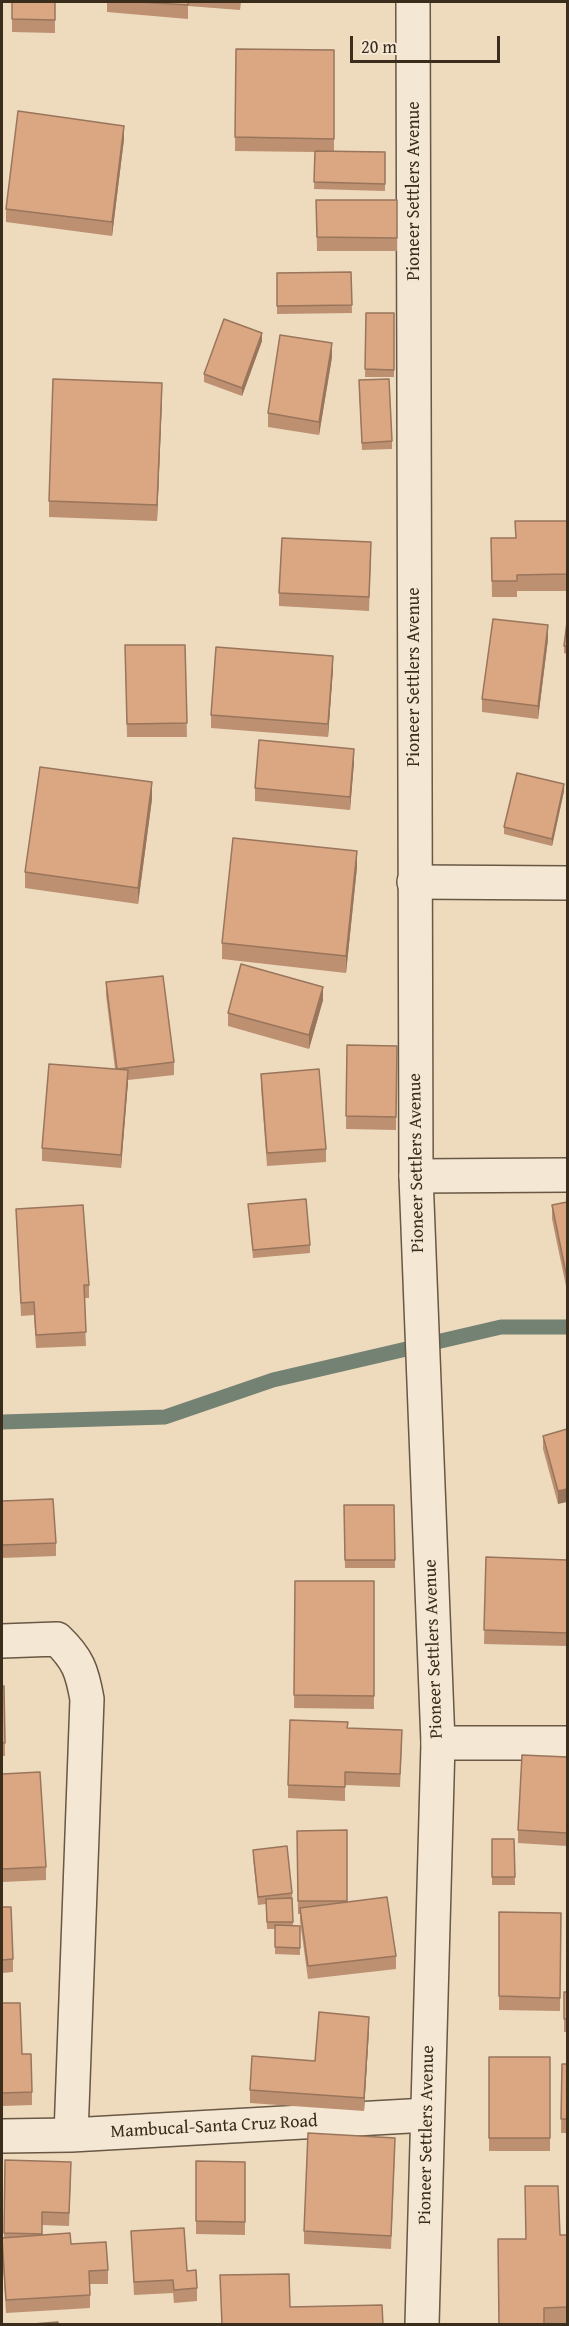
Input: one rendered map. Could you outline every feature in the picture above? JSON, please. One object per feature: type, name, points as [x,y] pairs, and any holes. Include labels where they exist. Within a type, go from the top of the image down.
[{"type":"street","name":"Pioneer Settlers Avenue","points":[[413,2],[416,1176],[438,1743],[422,2325]]},
{"type":"street","points":[[414,882],[567,883]]},
{"type":"street","points":[[416,1176],[567,1175]]},
{"type":"street","points":[[2,1641],[57,1639],[74,1655],[83,1676],[87,1699],[71,2135]]},
{"type":"street","points":[[438,1743],[567,1743]]},
{"type":"street","name":"Mambucal-Santa Cruz Road","points":[[2,2136],[71,2135],[427,2115]]},
{"type":"building","points":[[12,2],[55,2],[55,20],[12,19]]},
{"type":"building","points":[[140,2],[188,2],[188,5]]},
{"type":"building","points":[[236,49],[334,50],[334,139],[235,137]]},
{"type":"building","points":[[18,111],[124,126],[112,222],[6,209]]},
{"type":"building","points":[[315,151],[385,152],[385,184],[314,182]]},
{"type":"building","points":[[316,200],[397,200],[397,238],[317,237]]},
{"type":"building","points":[[351,272],[352,305],[277,306],[277,273]]},
{"type":"building","points":[[366,313],[394,313],[394,370],[365,369]]},
{"type":"building","points":[[224,319],[262,333],[242,388],[204,374]]},
{"type":"building","points":[[280,335],[332,343],[319,422],[268,413]]},
{"type":"building","points":[[53,379],[162,383],[157,505],[49,501]]},
{"type":"building","points":[[389,379],[392,441],[362,443],[359,380]]},
{"type":"building","points":[[515,521],[567,521],[567,574],[517,575],[517,581],[492,581],[491,538],[516,538]]},
{"type":"building","points":[[282,538],[371,542],[369,597],[279,593]]},
{"type":"building","points":[[493,619],[548,625],[538,706],[482,699]]},
{"type":"building","points":[[567,622],[567,646],[564,646]]},
{"type":"building","points":[[125,645],[185,645],[187,723],[127,724]]},
{"type":"building","points":[[216,647],[333,656],[328,724],[211,715]]},
{"type":"building","points":[[259,740],[354,749],[350,797],[255,788]]},
{"type":"building","points":[[40,767],[152,782],[138,888],[25,872]]},
{"type":"building","points":[[517,773],[564,784],[552,839],[504,827]]},
{"type":"building","points":[[233,838],[357,851],[346,956],[222,943]]},
{"type":"building","points":[[241,964],[323,987],[309,1035],[228,1013]]},
{"type":"building","points":[[163,976],[174,1062],[117,1069],[106,982]]},
{"type":"building","points":[[347,1045],[397,1046],[396,1117],[346,1116]]},
{"type":"building","points":[[49,1064],[128,1070],[121,1155],[42,1148]]},
{"type":"building","points":[[319,1069],[326,1149],[267,1153],[261,1074]]},
{"type":"building","points":[[306,1199],[310,1245],[253,1250],[248,1204]]},
{"type":"building","points":[[567,1202],[567,1278],[552,1205]]},
{"type":"building","points":[[83,1205],[89,1285],[84,1285],[86,1332],[36,1335],[34,1302],[21,1303],[16,1209]]},
{"type":"building","points":[[567,1429],[567,1489],[558,1491],[543,1436]]},
{"type":"building","points":[[53,1499],[56,1543],[2,1545],[2,1501]]},
{"type":"building","points":[[344,1505],[394,1505],[395,1560],[345,1560]]},
{"type":"building","points":[[486,1557],[567,1560],[567,1633],[484,1630]]},
{"type":"building","points":[[295,1581],[374,1581],[374,1696],[294,1695]]},
{"type":"building","points":[[2,1686],[4,1686],[5,1743],[2,1743]]},
{"type":"building","points":[[290,1720],[348,1722],[347,1728],[402,1730],[400,1774],[345,1772],[345,1787],[288,1785]]},
{"type":"building","points":[[522,1755],[567,1757],[567,1833],[518,1830]]},
{"type":"building","points":[[40,1772],[46,1867],[2,1869],[2,1774]]},
{"type":"building","points":[[347,1830],[347,1901],[298,1901],[297,1831]]},
{"type":"building","points":[[492,1839],[514,1839],[515,1877],[492,1877]]},
{"type":"building","points":[[287,1846],[292,1893],[258,1897],[253,1850]]},
{"type":"building","points":[[387,1897],[396,1956],[308,1966],[300,1908]]},
{"type":"building","points":[[292,1898],[293,1922],[267,1922],[266,1899]]},
{"type":"building","points":[[2,1907],[11,1907],[13,1959],[2,1960]]},
{"type":"building","points":[[499,1912],[561,1913],[560,1998],[499,1996]]},
{"type":"building","points":[[275,1925],[300,1926],[300,1948],[275,1947]]},
{"type":"building","points":[[564,1992],[567,1992],[567,2019],[564,2019]]},
{"type":"building","points":[[2,2003],[20,2003],[22,2054],[31,2054],[32,2092],[2,2093]]},
{"type":"building","points":[[319,2012],[369,2017],[364,2098],[250,2090],[252,2056],[315,2061]]},
{"type":"building","points":[[489,2057],[550,2057],[550,2138],[489,2138]]},
{"type":"building","points":[[562,2064],[567,2064],[567,2119],[561,2119]]},
{"type":"building","points":[[308,2133],[395,2138],[391,2236],[304,2231]]},
{"type":"building","points":[[5,2160],[71,2162],[69,2213],[42,2212],[42,2234],[4,2233]]},
{"type":"building","points":[[196,2161],[245,2162],[245,2222],[196,2221]]},
{"type":"building","points":[[525,2186],[558,2186],[560,2235],[567,2235],[567,2307],[544,2308],[544,2325],[499,2325],[498,2239],[526,2239]]},
{"type":"building","points":[[184,2228],[187,2271],[196,2270],[197,2288],[174,2290],[173,2280],[134,2282],[131,2231]]},
{"type":"building","points":[[70,2233],[71,2244],[106,2242],[108,2270],[89,2271],[90,2295],[6,2300],[2,2238]]},
{"type":"building","points":[[289,2274],[290,2307],[382,2305],[383,2325],[222,2325],[220,2275]]},
{"type":"building","points":[[58,2322],[58,2325],[20,2325]]},
{"type":"waterway","points":[[2,1422],[165,1417],[273,1380],[501,1327],[568,1327]]}]
